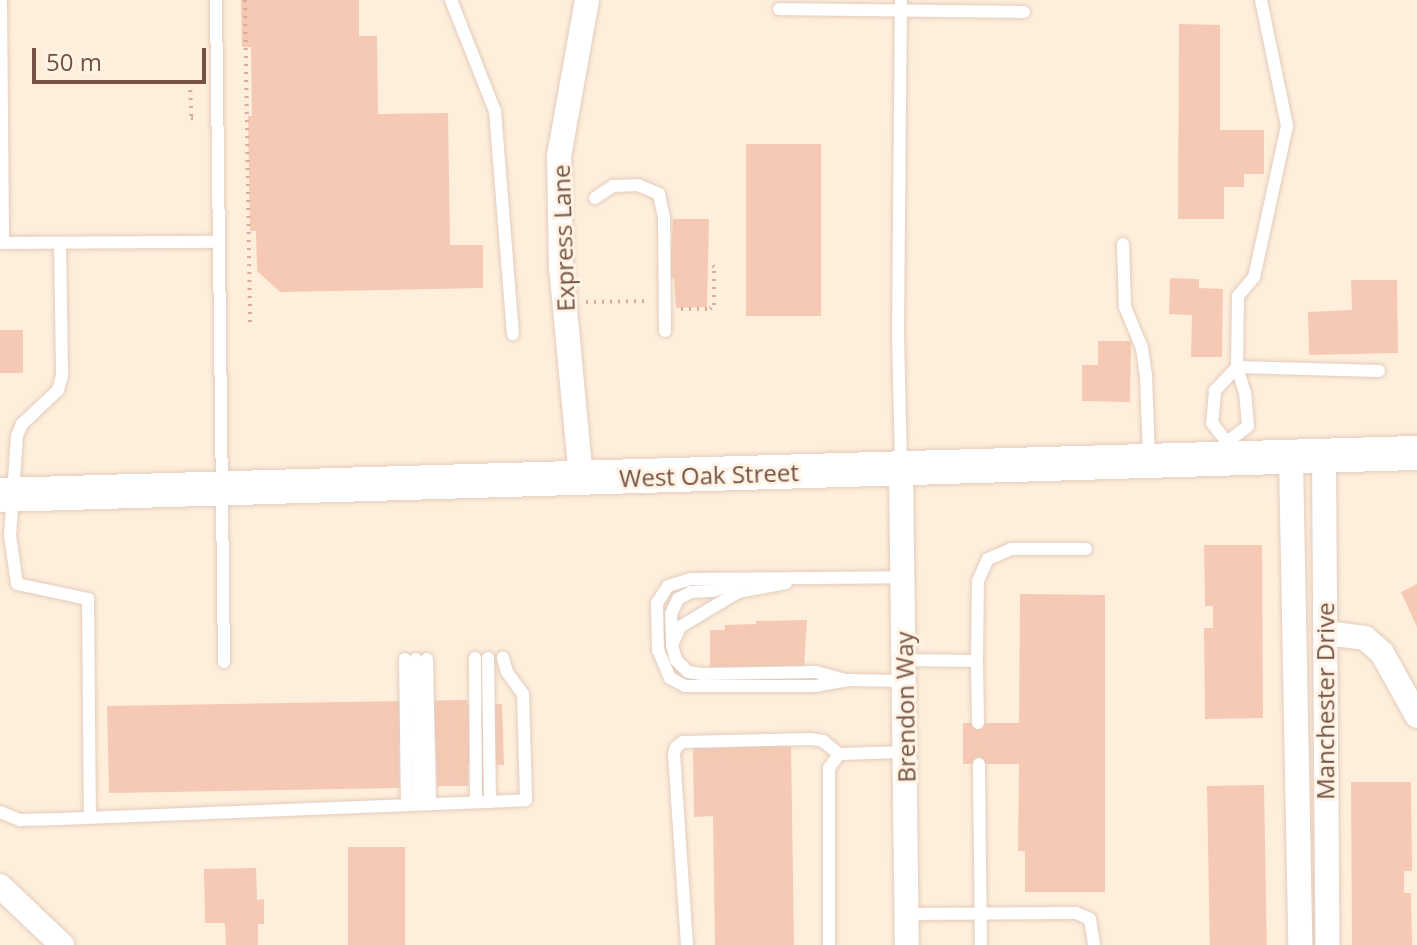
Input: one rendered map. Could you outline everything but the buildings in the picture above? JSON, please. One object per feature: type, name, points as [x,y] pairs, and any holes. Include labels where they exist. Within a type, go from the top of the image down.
[{"type":"main road","name":"West Oak Street","points":[[7,495],[1149,461],[1228,451],[1308,458],[1417,453]]},
{"type":"street","name":"Express Lane","points":[[581,478],[561,268],[559,170],[587,0]]},
{"type":"street","name":"Manchester Drive","points":[[1308,458],[1325,633],[1327,945]]},
{"type":"street","name":"Manchester Drive","points":[[1300,945],[1308,458]]},
{"type":"street","name":"Brendon Way","points":[[901,469],[907,945]]},
{"type":"street","points":[[1325,633],[1365,638],[1382,653],[1417,716]]},
{"type":"street","points":[[0,886],[62,945]]},
{"type":"lane","points":[[1,0],[1,243],[218,242]]},
{"type":"lane","points":[[216,0],[224,662]]},
{"type":"lane","points":[[451,0],[495,111],[513,334]]},
{"type":"lane","points":[[1261,0],[1287,126],[1254,277],[1238,296],[1237,367],[1245,393],[1248,426],[1228,451],[1212,423],[1215,391],[1237,367],[1379,371]]},
{"type":"lane","points":[[779,9],[901,6],[1024,12]]},
{"type":"lane","points":[[901,6],[898,335],[901,469]]},
{"type":"lane","points":[[595,198],[613,186],[638,185],[659,194],[664,218],[665,331]]},
{"type":"lane","points":[[60,243],[62,376],[58,390],[22,424],[17,436],[7,495],[17,584],[88,599],[90,816]]},
{"type":"lane","points":[[1123,244],[1125,307],[1142,348],[1146,375],[1149,461]]},
{"type":"lane","points":[[978,723],[978,581],[988,559],[1011,549],[1086,549]]},
{"type":"lane","points":[[904,577],[691,579],[668,586],[657,603],[658,650],[670,678],[695,687],[816,686],[903,670],[977,661]]},
{"type":"lane","points":[[672,645],[680,627],[738,592],[805,578]]},
{"type":"lane","points":[[748,579],[713,591],[691,592],[678,599],[671,614],[676,660],[688,672],[816,672],[849,680]]},
{"type":"lane","points":[[481,658],[483,802]]},
{"type":"lane","points":[[0,812],[20,820],[526,800],[523,694],[507,672],[503,658]]},
{"type":"lane","points":[[418,804],[416,659],[418,804]]},
{"type":"lane","points":[[687,945],[676,747],[683,742],[811,739],[823,741],[839,754],[905,752]]},
{"type":"lane","points":[[829,945],[829,768],[839,754]]},
{"type":"lane","points":[[979,764],[981,945]]},
{"type":"lane","points":[[907,914],[1083,915],[1094,926],[1094,945]]},
{"type":"path","points":[[245,0],[250,324]]},
{"type":"path","points":[[190,82],[191,118],[197,120]]},
{"type":"path","points":[[674,309],[710,309],[714,305],[714,267],[710,263]]},
{"type":"path","points":[[585,302],[652,301]]}]
